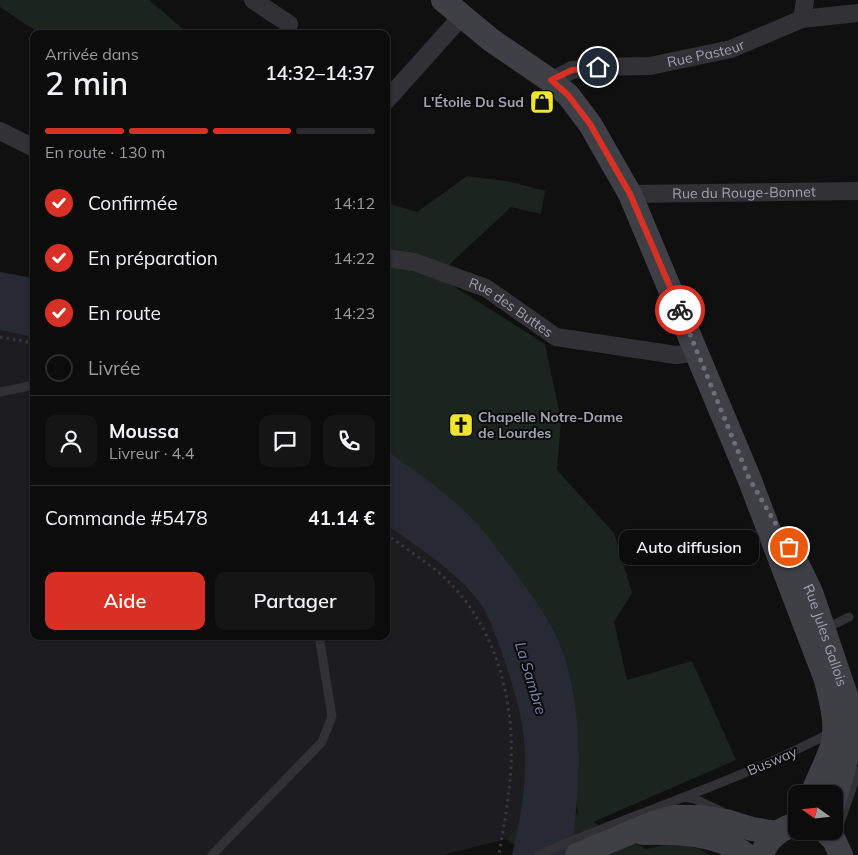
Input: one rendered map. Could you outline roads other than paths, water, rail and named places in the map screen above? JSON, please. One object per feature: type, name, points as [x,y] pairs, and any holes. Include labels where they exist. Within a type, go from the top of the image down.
[{"type":"street","points":[[253,0],[289,24]]},
{"type":"street","points":[[802,18],[805,0]]},
{"type":"street","points":[[390,96],[456,7]]},
{"type":"street","name":"Rue Jules Gallois","points":[[456,7],[491,40],[551,80],[568,95],[590,124],[630,194],[749,478],[826,680],[832,703],[850,740]]},
{"type":"street","name":"Rue Pasteur","points":[[551,80],[572,70],[598,67],[650,66],[731,49],[802,18],[858,13]]},
{"type":"street","points":[[0,131],[30,146]]},
{"type":"street","name":"Rue du Rouge-Bonnet","points":[[630,194],[858,191]]},
{"type":"street","name":"Rue des Buttes","points":[[390,259],[414,262],[486,288],[556,337],[676,355],[697,352]]},
{"type":"street","name":"Rue Jules Gallois","points":[[749,478],[789,547],[811,592],[850,707],[850,740],[839,785]]},
{"type":"street","points":[[774,542],[787,564],[813,626],[819,631],[825,629]]},
{"type":"street","name":"Rue Jules Gallois","points":[[818,785],[850,740]]},
{"type":"street","points":[[577,855],[613,834],[674,817],[701,817],[726,821],[752,829],[786,829]]},
{"type":"street","points":[[762,855],[769,840],[786,829]]},
{"type":"street","points":[[613,834],[665,832],[691,835],[719,841],[746,855]]},
{"type":"lane","points":[[0,392],[30,386]]},
{"type":"lane","points":[[825,629],[849,617]]},
{"type":"lane","points":[[212,855],[322,742],[332,716],[321,640]]},
{"type":"lane","points":[[842,785],[850,740]]},
{"type":"lane","name":"Busway","points":[[538,855],[613,834],[684,797],[792,752],[850,740]]},
{"type":"lane","points":[[684,797],[712,806],[752,829]]},
{"type":"water","points":[[0,272],[30,277],[30,336],[0,330]]},
{"type":"water","name":"La Sambre","points":[[390,453],[467,513],[490,539],[533,598],[554,632],[564,656],[570,680],[578,730],[577,805],[570,855],[512,855],[518,830],[525,779],[524,740],[517,701],[501,650],[485,611],[457,577],[390,527]]},
{"type":"place","name":"L'Étoile Du Sud","points":[[542,102]]},
{"type":"place","name":"Chapelle Notre-Dame de Lourdes","points":[[461,425]]},
{"type":"place","name":"Auto diffusion","points":[[789,547]]}]
